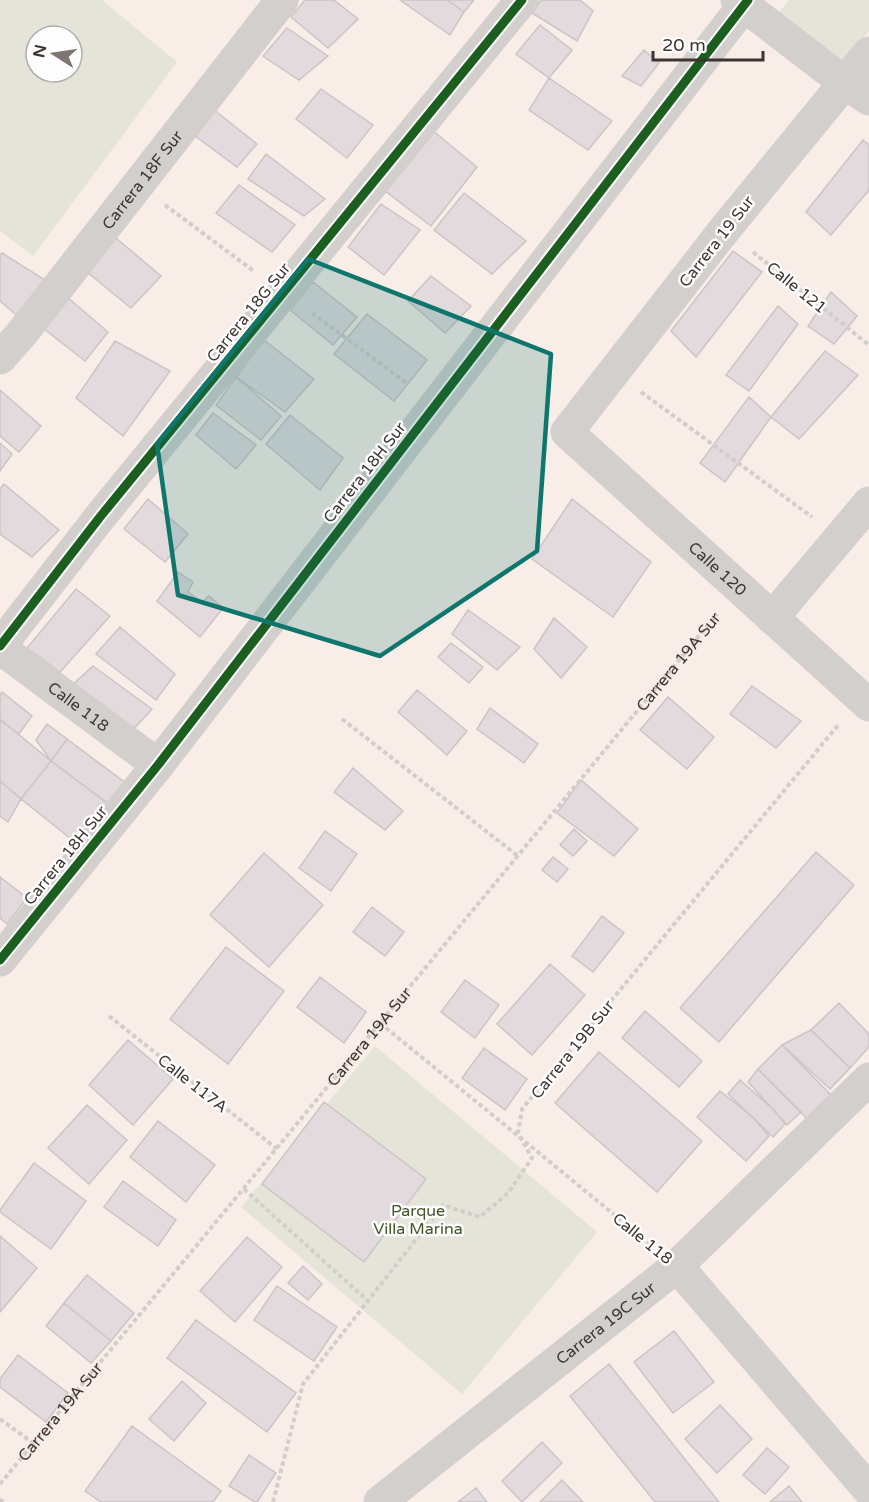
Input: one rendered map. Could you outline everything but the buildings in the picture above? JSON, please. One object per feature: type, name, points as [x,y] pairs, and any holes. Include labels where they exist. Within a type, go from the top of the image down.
[{"type":"street","name":"Carrera 18F Sur","points":[[0,358],[30,323],[282,0]]},
{"type":"street","name":"Carrera 18G Sur","points":[[0,647],[107,508],[522,0]]},
{"type":"street","points":[[743,2],[857,91]]},
{"type":"street","name":"Carrera 18H Sur","points":[[0,960],[158,765],[743,2]]},
{"type":"street","name":"Carrera 19 Sur","points":[[567,432],[725,229],[857,91],[869,53]]},
{"type":"street","name":"Calle 120","points":[[567,432],[865,701]]},
{"type":"street","points":[[772,618],[869,503]]},
{"type":"street","name":"Calle 118","points":[[0,647],[158,765]]},
{"type":"street","name":"Carrera 19C Sur","points":[[380,1502],[677,1266],[869,1079]]},
{"type":"street","name":"Calle 118","points":[[677,1266],[869,1490]]},
{"type":"path","points":[[614,372],[840,537]]},
{"type":"path","points":[[342,719],[518,856]]},
{"type":"path","points":[[244,1188],[368,1301]]},
{"type":"path","points":[[0,1419],[33,1443]]},
{"type":"highlighted area","points":[[308,259],[551,354],[537,551],[380,656],[178,595],[157,444]]},
{"type":"green space","points":[[0,0],[102,0],[177,62],[33,256],[0,231]]},
{"type":"green space","points":[[789,0],[869,0],[869,31],[836,72],[774,18]]},
{"type":"green space","name":"Parque Villa Marina","points":[[375,1046],[597,1232],[462,1394],[241,1207]]},
{"type":"cycle path","points":[[0,646],[100,517],[522,0]]},
{"type":"cycle path","points":[[0,960],[158,765],[748,0]]}]
